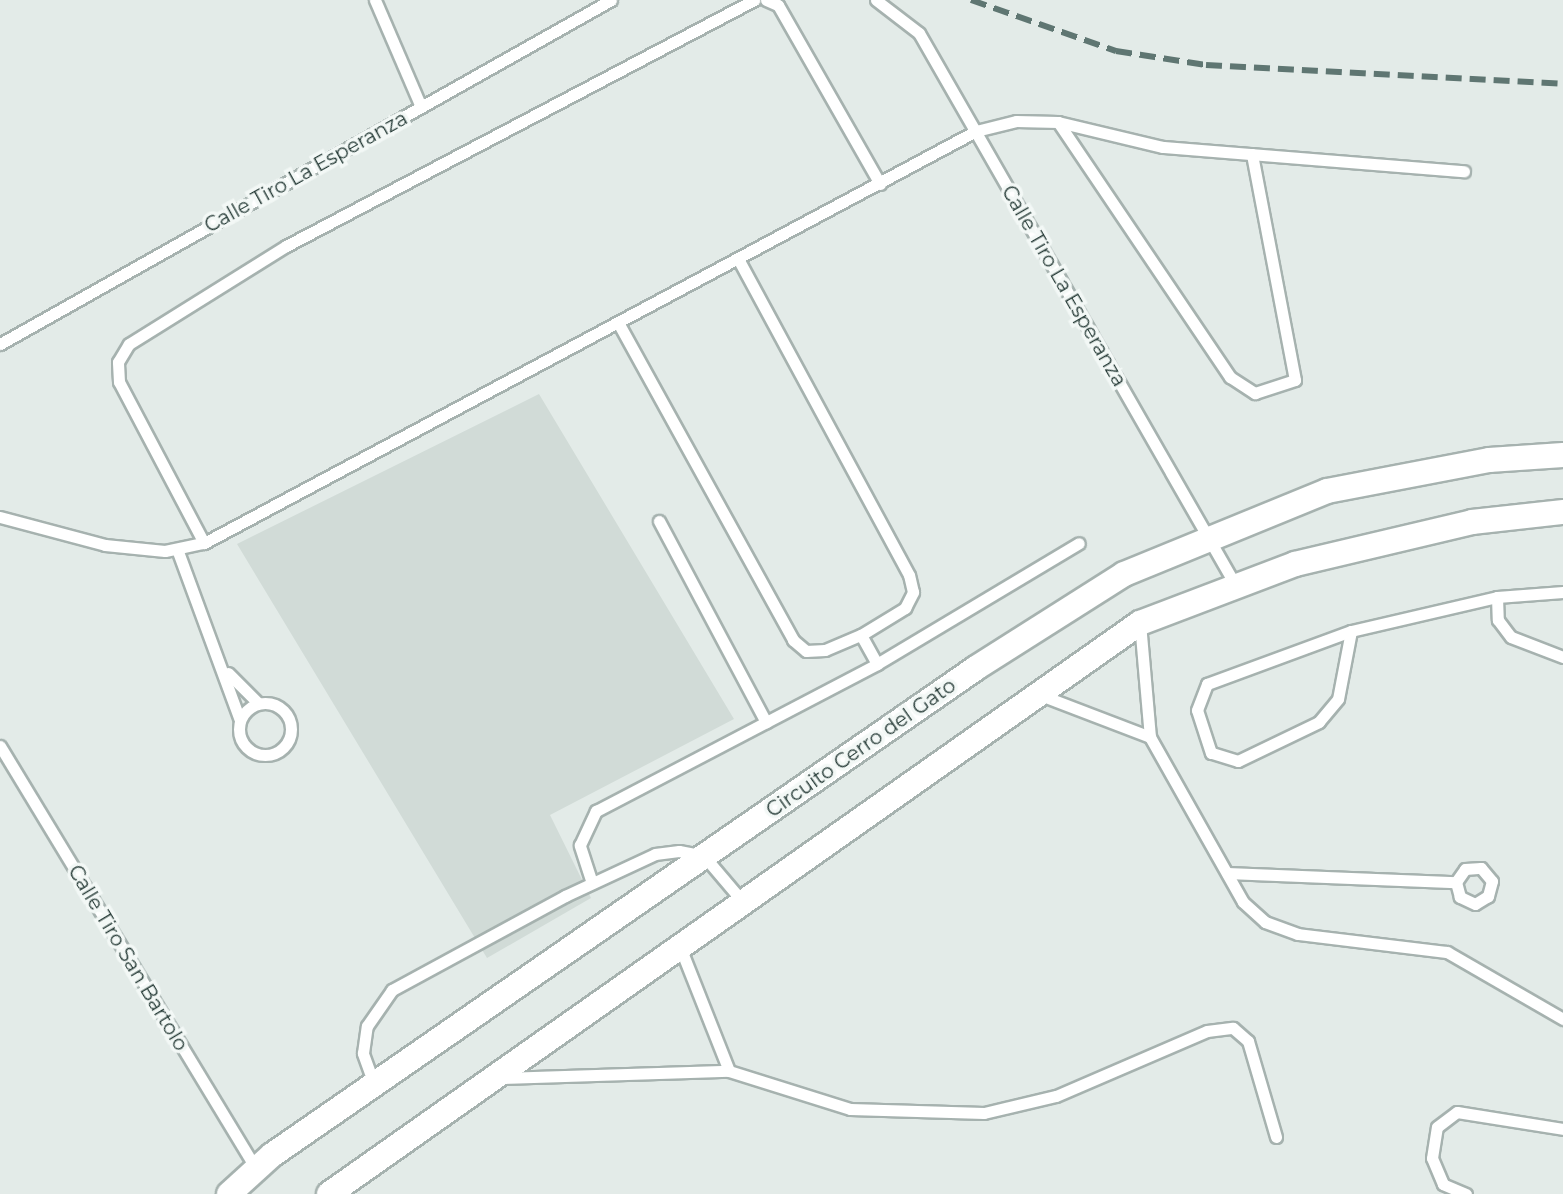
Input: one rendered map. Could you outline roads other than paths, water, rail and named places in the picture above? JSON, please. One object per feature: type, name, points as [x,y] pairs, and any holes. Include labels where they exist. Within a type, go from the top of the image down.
[{"type":"street","name":"Circuito Cerro del Gato","points":[[229,1194],[256,1169],[374,1085],[704,856],[1124,574],[1327,491],[1489,460],[1563,455]]},
{"type":"street","points":[[329,1194],[1140,623],[1295,564],[1472,522],[1563,512]]},
{"type":"lane","points":[[375,0],[421,107]]},
{"type":"lane","name":"Calle Tiro La Esperanza","points":[[0,344],[611,0]]},
{"type":"lane","points":[[204,543],[119,382],[118,362],[129,344],[286,246],[754,0]]},
{"type":"lane","points":[[766,0],[778,5],[880,184]]},
{"type":"lane","name":"Calle Tiro La Esperanza","points":[[876,0],[919,33],[1236,586]]},
{"type":"lane","points":[[0,517],[105,545],[177,549],[204,543],[620,326],[976,131],[1016,121],[1058,122],[1163,147],[1464,171]]},
{"type":"lane","points":[[1058,122],[1230,377],[1255,393],[1277,392],[1295,380],[1295,369],[1252,154]]},
{"type":"lane","points":[[620,326],[793,640],[806,651],[825,650],[861,635],[905,608],[913,592],[909,575],[739,261]]},
{"type":"lane","points":[[659,521],[766,722]]},
{"type":"lane","points":[[592,883],[580,845],[596,811],[877,664],[1079,543]]},
{"type":"lane","points":[[177,549],[228,672],[240,720],[239,733],[253,753],[266,756],[288,744],[290,719],[271,702],[258,703],[240,720]]},
{"type":"lane","points":[[1351,631],[1338,699],[1319,722],[1238,761],[1211,753],[1197,710],[1207,684],[1351,631],[1497,597],[1563,592]]},
{"type":"lane","points":[[1497,597],[1498,620],[1511,637],[1563,657]]},
{"type":"lane","points":[[1140,623],[1150,737],[1227,873],[1265,922],[1298,934],[1447,952],[1563,1019]]},
{"type":"lane","points":[[861,635],[877,664]]},
{"type":"lane","points":[[228,672],[258,703]]},
{"type":"lane","points":[[1038,694],[1150,737]]},
{"type":"lane","name":"Calle Tiro San Bartolo","points":[[0,746],[256,1169]]},
{"type":"lane","points":[[374,1085],[363,1053],[367,1026],[392,990],[592,883],[655,854],[704,856],[743,902]]},
{"type":"lane","points":[[1227,873],[1456,882]]},
{"type":"lane","points":[[680,947],[729,1071]]},
{"type":"lane","points":[[494,1078],[729,1071],[850,1109],[984,1113],[1056,1096],[1207,1031],[1233,1028],[1248,1041],[1276,1137]]},
{"type":"lane","points":[[1466,1194],[1443,1184],[1432,1158],[1437,1127],[1457,1112],[1563,1129]]},
{"type":"railway","points":[[971,0],[1116,51],[1206,65],[1563,84]]}]
